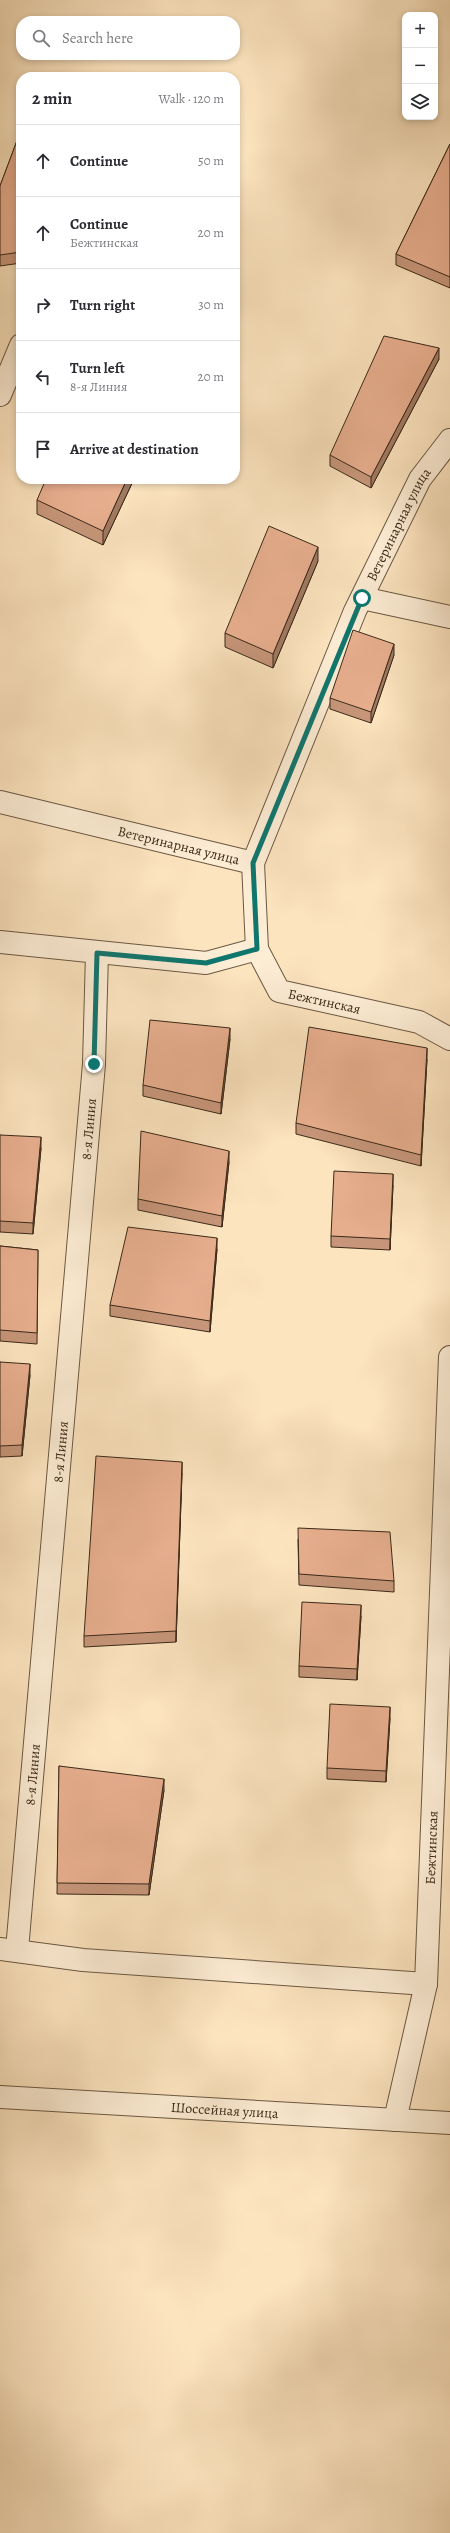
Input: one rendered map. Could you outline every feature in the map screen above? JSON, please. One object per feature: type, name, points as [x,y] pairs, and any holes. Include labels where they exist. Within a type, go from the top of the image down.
[{"type":"street","points":[[0,395],[16,357]]},
{"type":"street","name":"Ветеринарная улица","points":[[0,802],[253,863],[362,598],[420,479],[450,440]]},
{"type":"street","points":[[362,598],[450,617]]},
{"type":"street","name":"Бежтинская","points":[[253,863],[257,949],[280,991],[419,1022],[450,1039]]},
{"type":"street","points":[[0,942],[206,963],[257,949]]},
{"type":"street","name":"8-я Линия","points":[[8,1950],[94,1064],[97,953]]},
{"type":"street","name":"Бежтинская","points":[[395,2120],[426,1984],[450,1357]]},
{"type":"street","points":[[8,1950],[83,1960],[426,1984]]},
{"type":"street","name":"Шоссейная улица","points":[[0,2097],[450,2123]]},
{"type":"building","points":[[16,143],[16,253],[0,255],[0,186]]},
{"type":"building","points":[[450,144],[450,277],[396,254]]},
{"type":"building","points":[[384,336],[439,348],[371,477],[330,455]]},
{"type":"building","points":[[44,484],[125,484],[103,531],[37,500]]},
{"type":"building","points":[[269,526],[318,547],[273,654],[225,633]]},
{"type":"building","points":[[353,630],[394,644],[371,712],[330,698]]},
{"type":"building","points":[[150,1020],[230,1028],[221,1103],[143,1085]]},
{"type":"building","points":[[309,1027],[427,1048],[421,1155],[296,1123]]},
{"type":"building","points":[[141,1131],[229,1151],[222,1216],[138,1199]]},
{"type":"building","points":[[0,1135],[41,1137],[33,1223],[0,1221]]},
{"type":"building","points":[[334,1171],[393,1174],[390,1239],[331,1236]]},
{"type":"building","points":[[128,1227],[217,1238],[210,1321],[110,1305]]},
{"type":"building","points":[[0,1246],[38,1250],[37,1333],[0,1330]]},
{"type":"building","points":[[0,1362],[30,1364],[22,1445],[0,1446]]},
{"type":"building","points":[[96,1456],[182,1462],[176,1631],[84,1636]]},
{"type":"building","points":[[298,1528],[390,1532],[394,1581],[299,1574]]},
{"type":"building","points":[[302,1602],[361,1605],[357,1669],[299,1666]]},
{"type":"building","points":[[330,1704],[390,1707],[386,1771],[327,1768]]},
{"type":"building","points":[[59,1766],[164,1779],[149,1884],[57,1883]]},
{"type":"route","points":[[94,1064],[97,953],[206,963],[257,949],[253,863],[355,611],[362,598]]}]
